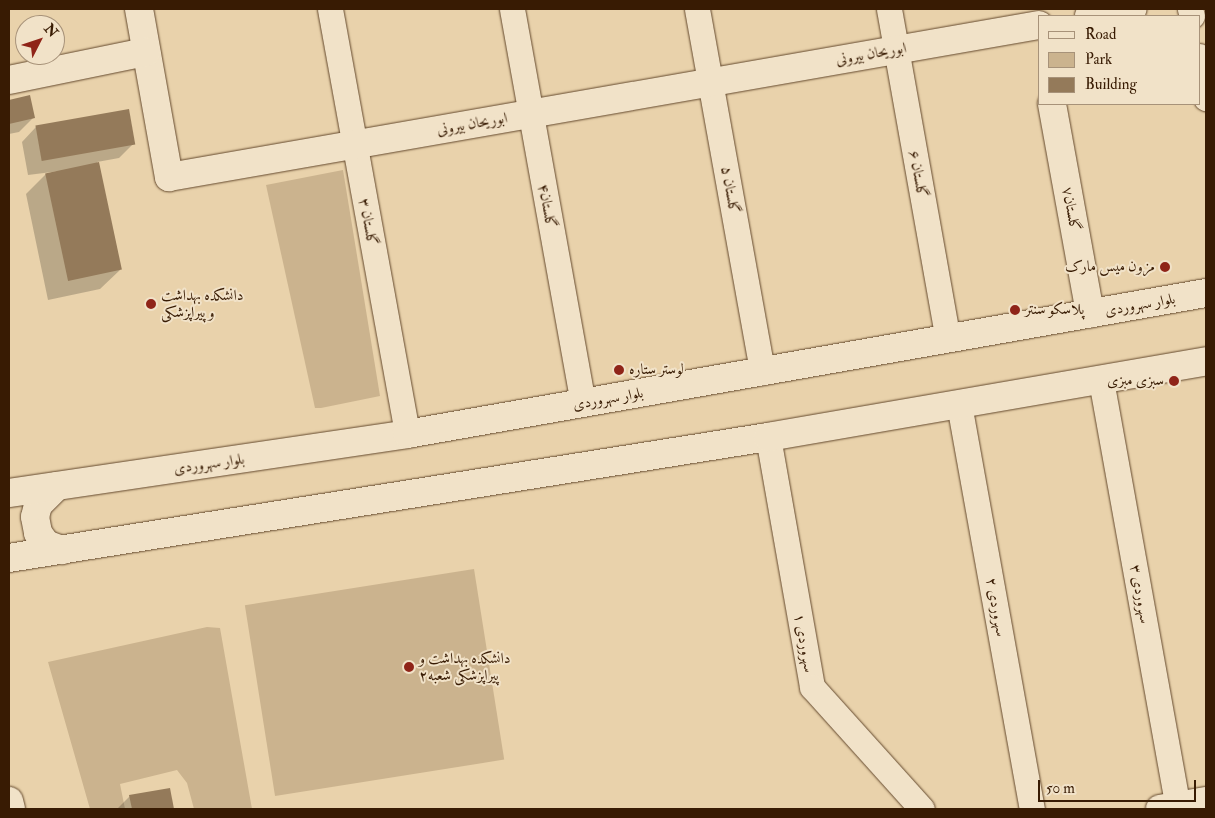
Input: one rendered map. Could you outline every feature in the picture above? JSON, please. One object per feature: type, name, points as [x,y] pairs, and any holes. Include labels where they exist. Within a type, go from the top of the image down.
[{"type":"main road","points":[[9,80],[146,52],[139,9]]},
{"type":"main road","points":[[1095,15],[1132,9]]},
{"type":"main road","name":"ابوریحان بیرونی","points":[[146,52],[169,177],[896,50],[1038,22]]},
{"type":"main road","name":"گلستان۷","points":[[1052,105],[1090,314]]},
{"type":"main road","name":"بلوار سهروردی","points":[[9,493],[407,434],[1206,293]]},
{"type":"main road","points":[[9,558],[768,437],[1206,361]]},
{"type":"main road","points":[[57,486],[38,505],[35,517],[38,533],[46,544],[62,550]]},
{"type":"main road","points":[[9,801],[11,809]]},
{"type":"main road","points":[[1172,808],[1206,801]]},
{"type":"street","name":"گلستان ۳","points":[[330,9],[407,434]]},
{"type":"street","name":"گلستان۴","points":[[512,9],[583,403]]},
{"type":"street","name":"گلستان ۵","points":[[697,9],[762,372]]},
{"type":"street","name":"گلستان ۶","points":[[889,9],[948,339]]},
{"type":"street","points":[[1200,62],[1206,98]]},
{"type":"street","name":"سهروردی ۳","points":[[1101,380],[1172,808]]},
{"type":"street","name":"سهروردی ۲","points":[[959,404],[1032,809]]},
{"type":"street","name":"سهروردی ۱","points":[[768,437],[812,687],[922,809]]},
{"type":"green space","points":[[343,170],[380,396],[315,408],[266,185]]},
{"type":"green space","points":[[474,569],[504,760],[275,796],[245,605]]},
{"type":"green space","points":[[207,627],[220,628],[252,809],[194,809],[187,783],[177,770],[120,784],[125,809],[90,809],[48,662]]},
{"type":"building","points":[[30,95],[35,118],[9,124],[9,100]]},
{"type":"building","points":[[129,109],[135,144],[42,161],[35,125]]},
{"type":"building","points":[[99,162],[122,270],[68,281],[45,173]]},
{"type":"building","points":[[170,788],[174,809],[132,809],[129,795]]},
{"type":"place","name":"مزون میس مارک","points":[[1165,267]]},
{"type":"place","name":"دانشکده بهداشت و پیراپزشکی","points":[[151,304]]},
{"type":"place","name":"پلاسکو سنتر","points":[[1015,310]]},
{"type":"place","name":"لوستر ستاره","points":[[619,370]]},
{"type":"place","name":"سبزی مبزی","points":[[1174,381]]},
{"type":"place","name":"دانشکده بهداشت و پیراپزشکى شعبه۲","points":[[409,667]]}]
